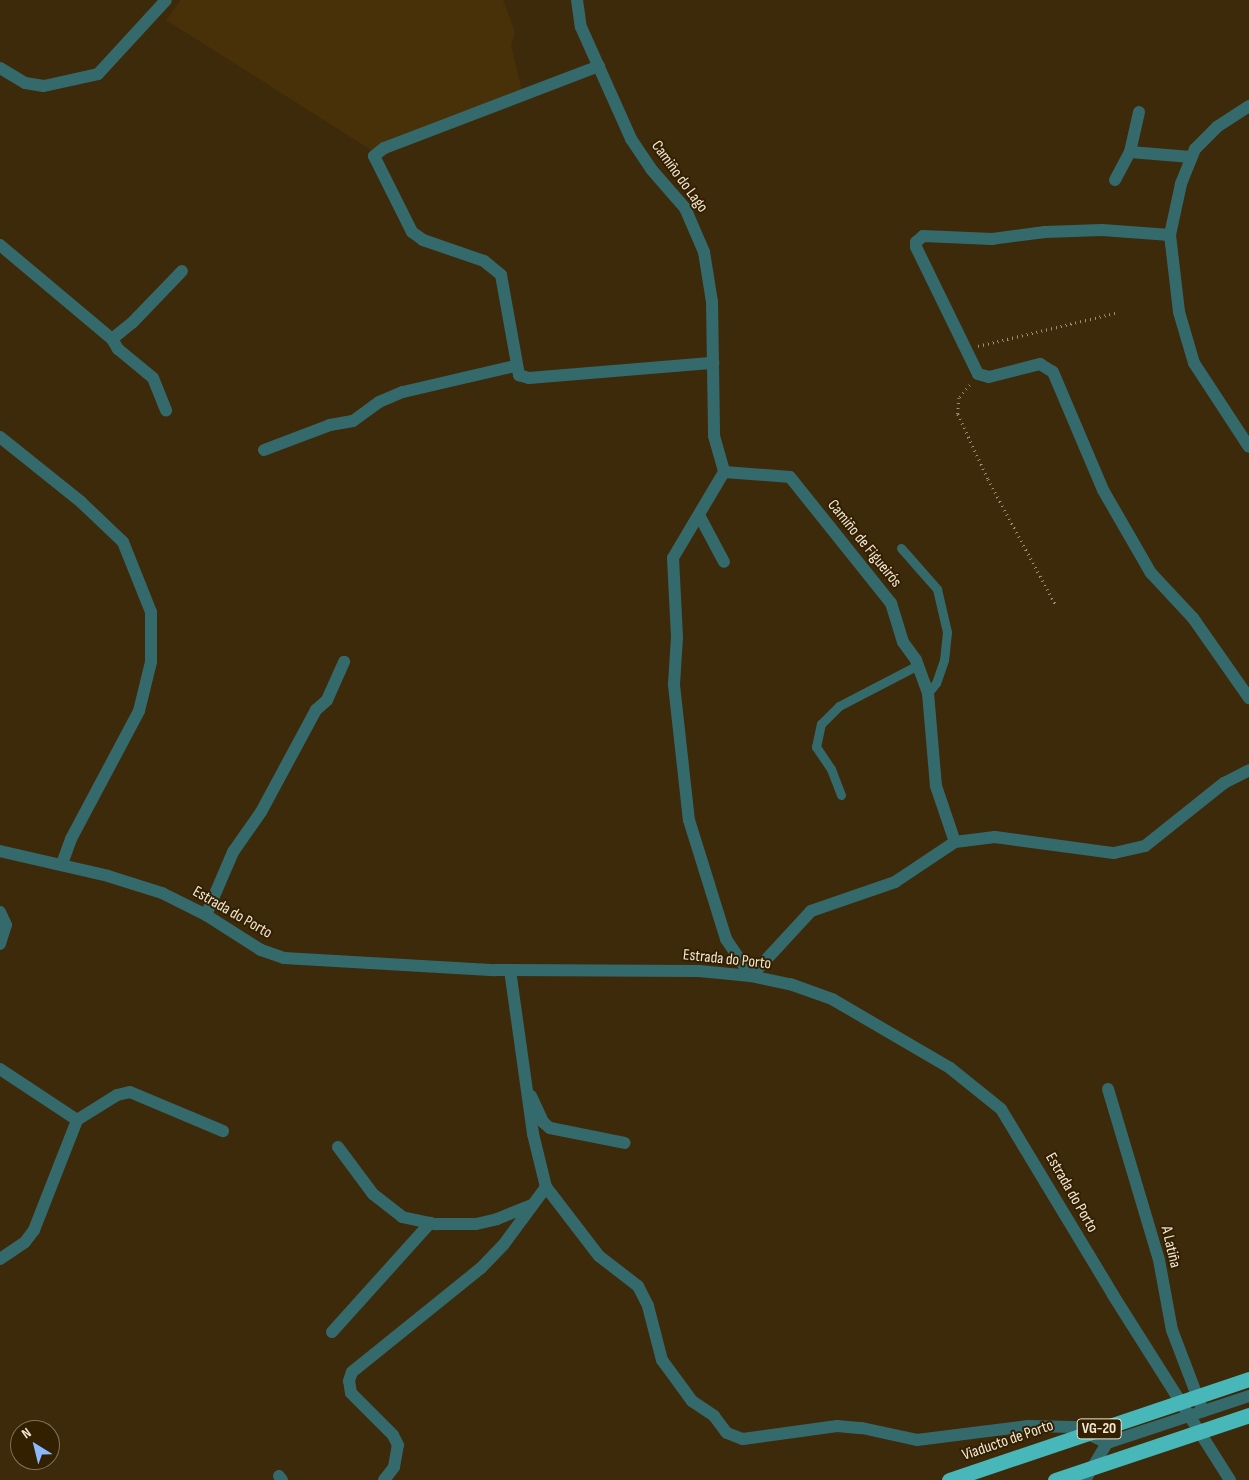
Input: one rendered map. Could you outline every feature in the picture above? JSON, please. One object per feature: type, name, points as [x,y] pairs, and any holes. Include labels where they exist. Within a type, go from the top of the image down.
[{"type":"highway","name":"Viaducto de Porto","points":[[949,1480],[1249,1379]]},
{"type":"highway","name":"VG-20","points":[[1055,1480],[1249,1415]]},
{"type":"street","points":[[0,68],[25,83],[44,86],[98,74],[166,0]]},
{"type":"street","name":"Camiño do Lago","points":[[577,0],[581,27],[631,139],[651,169],[685,208],[704,252],[712,302],[714,436],[724,472]]},
{"type":"street","points":[[599,66],[384,148],[374,156],[412,232],[423,240],[484,261],[501,275],[515,366],[519,375],[529,378],[712,362]]},
{"type":"street","points":[[1249,106],[1217,127],[1191,157],[1178,193],[1170,235],[1179,312],[1194,362],[1249,447]]},
{"type":"street","points":[[1115,180],[1130,152],[1139,112]]},
{"type":"street","points":[[1130,152],[1191,157]]},
{"type":"street","points":[[1170,235],[1102,230],[1045,232],[992,240],[923,236],[916,242],[916,247],[966,349],[973,369],[982,377],[1040,364],[1053,372],[1103,490],[1150,573],[1192,618],[1249,698]]},
{"type":"street","points":[[0,245],[112,339],[118,349],[153,378],[166,410]]},
{"type":"street","points":[[112,339],[132,323],[182,271]]},
{"type":"street","points":[[264,450],[330,425],[353,421],[379,402],[403,392],[515,366]]},
{"type":"street","points":[[0,437],[81,502],[123,542],[151,612],[151,662],[139,712],[71,839],[62,864]]},
{"type":"street","points":[[724,472],[673,558],[677,637],[674,684],[680,764],[688,820],[726,939],[751,976],[811,911],[894,882],[955,842],[995,837],[1114,853],[1146,846],[1224,783],[1249,770]]},
{"type":"street","name":"Camiño de Figueirós","points":[[724,472],[790,477],[887,596],[903,642],[918,665],[928,693],[936,786],[955,842]]},
{"type":"street","points":[[699,515],[724,562]]},
{"type":"street","points":[[206,915],[233,852],[265,804],[316,710],[327,700],[344,662]]},
{"type":"street","name":"Estrada do Porto","points":[[0,851],[62,864],[162,893],[206,915],[261,950],[284,958],[510,970],[698,971],[751,976],[804,988],[832,999],[950,1068],[993,1100],[1013,1126],[1230,1480]]},
{"type":"street","points":[[0,912],[6,925],[0,944]]},
{"type":"street","points":[[510,970],[527,1090],[546,1187],[599,1256],[638,1286],[648,1306],[662,1360],[692,1401],[714,1416],[734,1438],[837,1426],[862,1428],[895,1438],[939,1440],[1028,1426],[1074,1427],[1107,1443]]},
{"type":"street","points":[[0,1069],[77,1120]]},
{"type":"street","name":"A Latiña","points":[[1108,1089],[1160,1260],[1172,1330],[1203,1411]]},
{"type":"street","points":[[527,1090],[550,1128],[625,1143]]},
{"type":"street","points":[[0,1259],[25,1242],[34,1230],[77,1120],[117,1095],[130,1092],[222,1131]]},
{"type":"street","points":[[338,1147],[387,1208],[402,1217],[430,1223],[476,1224],[497,1220],[532,1205]]},
{"type":"street","points":[[384,1480],[394,1467],[398,1444],[389,1431],[351,1393],[349,1381],[352,1372],[481,1268],[504,1244],[546,1187]]},
{"type":"street","points":[[332,1332],[430,1223]]},
{"type":"street","points":[[1085,1480],[1107,1443],[1249,1396]]},
{"type":"lane","points":[[902,548],[937,589],[947,632],[944,660],[936,683],[928,693]]},
{"type":"lane","points":[[840,795],[831,769],[816,747],[821,724],[839,706],[872,686],[918,665]]},
{"type":"path","points":[[966,349],[1115,313]]},
{"type":"path","points":[[982,377],[959,398],[958,414],[988,479],[1057,607]]},
{"type":"shaded area","points":[[181,0],[503,0],[515,32],[511,45],[522,91],[371,150],[166,20]]}]
